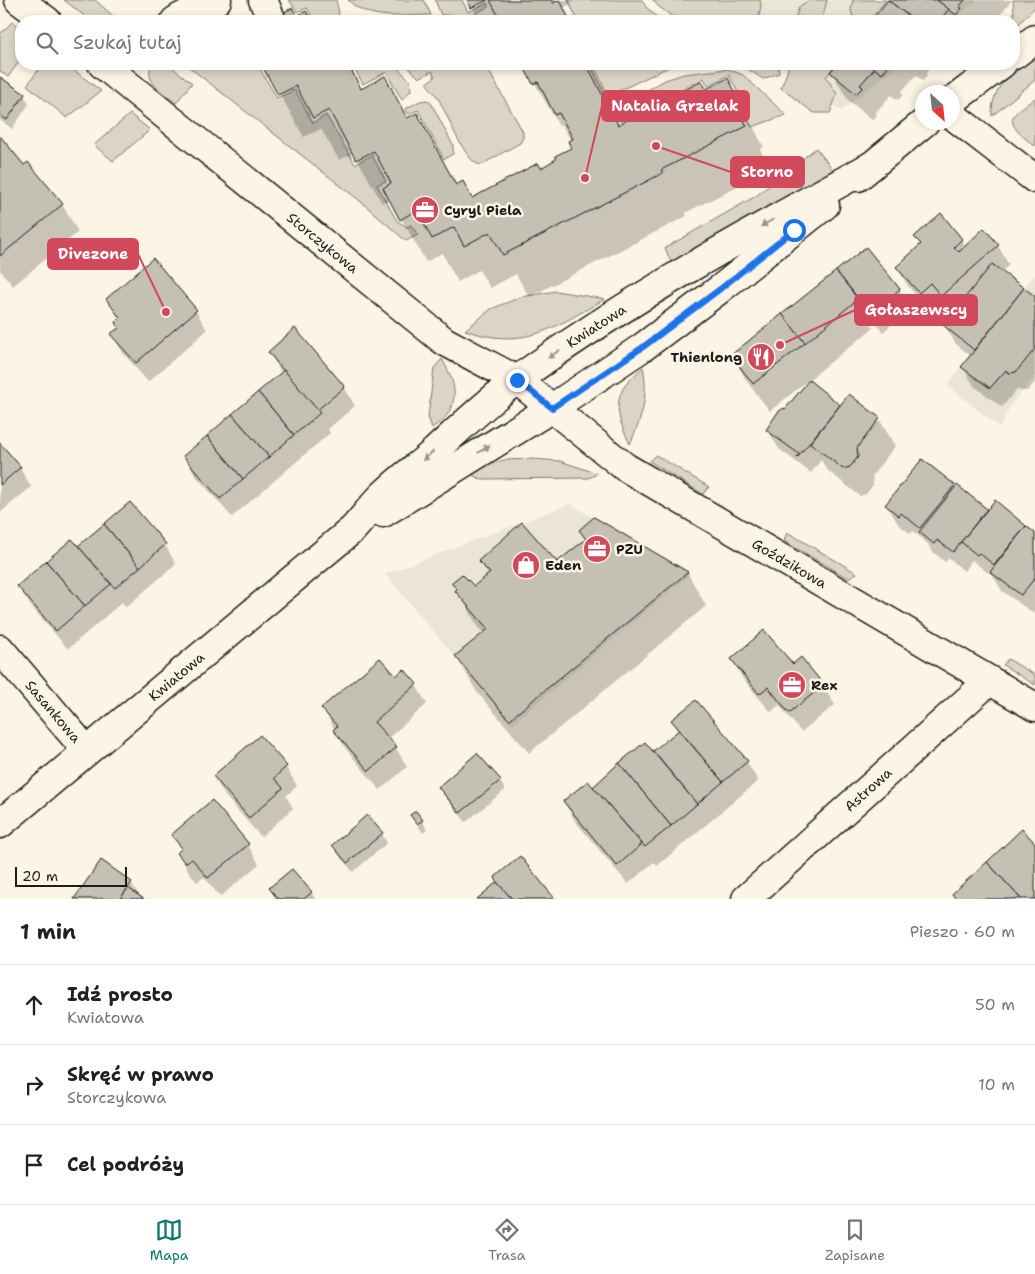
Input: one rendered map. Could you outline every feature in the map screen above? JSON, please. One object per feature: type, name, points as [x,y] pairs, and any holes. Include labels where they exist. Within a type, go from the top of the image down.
[{"type":"street","points":[[19,0],[39,15]]},
{"type":"street","points":[[185,15],[217,0]]},
{"type":"street","points":[[263,0],[269,15]]},
{"type":"street","points":[[1020,50],[1035,39]]},
{"type":"street","points":[[960,95],[994,70]]},
{"type":"street","name":"Storczykowa","points":[[130,72],[444,341],[517,380],[552,408]]},
{"type":"street","points":[[960,121],[1035,179]]},
{"type":"street","name":"Kwiatowa","points":[[0,824],[353,530],[552,408],[643,347],[720,289],[915,130]]},
{"type":"street","name":"Kwiatowa","points":[[353,530],[383,495],[475,413],[517,380],[583,335],[670,281],[782,214],[871,166]]},
{"type":"street","name":"Goździkowa","points":[[552,408],[624,467],[1035,707]]},
{"type":"street","name":"Sasankowa","points":[[0,649],[87,751]]},
{"type":"street","name":"Astrowa","points":[[746,899],[989,681]]},
{"type":"shaded area","points":[[64,0],[95,0],[112,15],[83,15]]},
{"type":"shaded area","points":[[289,0],[336,0],[339,13],[338,15],[311,15],[307,8],[297,12]]},
{"type":"shaded area","points":[[348,0],[424,0],[431,15],[382,15],[366,12]]},
{"type":"shaded area","points":[[435,0],[462,0],[468,12],[487,3],[489,6],[473,15],[441,15]]},
{"type":"shaded area","points":[[568,0],[642,0],[655,15],[575,15]]},
{"type":"shaded area","points":[[653,0],[760,0],[761,6],[759,15],[670,15]]},
{"type":"shaded area","points":[[692,0],[978,0],[959,15],[712,15]]},
{"type":"shaded area","points":[[809,0],[827,0],[823,15],[796,15],[799,7]]},
{"type":"shaded area","points":[[853,0],[886,0],[874,15],[852,15],[851,10]]},
{"type":"shaded area","points":[[1013,0],[1035,0],[1035,7],[1020,23],[1020,15],[1014,15]]},
{"type":"shaded area","points":[[222,9],[230,15],[208,15]]},
{"type":"shaded area","points":[[12,22],[15,24],[15,67],[8,77],[0,71],[0,34]]},
{"type":"shaded area","points":[[1035,58],[1035,80],[992,116],[995,96],[999,88],[1004,81]]},
{"type":"shaded area","points":[[38,70],[74,70],[101,91],[67,118],[27,85]]},
{"type":"shaded area","points":[[150,70],[176,70],[192,83],[176,103],[160,91],[152,82]]},
{"type":"shaded area","points":[[193,70],[261,70],[277,98],[295,90],[313,123],[326,115],[355,164],[372,155],[386,181],[377,185],[397,221],[407,227],[411,225],[418,235],[406,241],[360,201]]},
{"type":"shaded area","points":[[355,70],[399,70],[410,80],[411,90],[402,100],[386,72],[363,84]]},
{"type":"shaded area","points":[[411,70],[488,70],[523,132],[523,138],[520,143],[481,165],[475,162],[468,156],[436,95],[426,83],[435,77],[432,71],[419,78]]},
{"type":"shaded area","points":[[592,70],[662,70],[606,97]]},
{"type":"shaded area","points":[[730,70],[743,75],[786,115],[752,127],[741,109],[746,107],[729,75],[708,86],[704,78],[620,122],[615,109],[665,80],[684,74]]},
{"type":"shaded area","points":[[749,70],[779,70],[779,73],[763,79]]},
{"type":"shaded area","points":[[785,70],[892,70],[841,111]]},
{"type":"shaded area","points":[[788,70],[831,70],[826,77],[837,94],[830,113],[814,113],[781,88]]},
{"type":"shaded area","points":[[1035,98],[1035,146],[1018,132],[1013,123],[1013,118],[1017,112]]},
{"type":"shaded area","points":[[427,100],[431,103],[453,145],[453,154],[444,159],[418,110],[409,114],[405,109],[420,101]]},
{"type":"shaded area","points":[[130,114],[150,130],[113,161],[94,145]]},
{"type":"shaded area","points":[[816,148],[834,171],[671,262],[665,248],[756,196]]},
{"type":"shaded area","points":[[1035,274],[1035,376],[1010,406],[1000,428],[947,385]]},
{"type":"shaded area","points":[[556,291],[605,299],[555,327],[522,337],[486,336],[465,330],[491,309],[521,297]]},
{"type":"shaded area","points":[[442,359],[452,379],[454,400],[446,417],[432,428],[428,417],[434,368]]},
{"type":"shaded area","points":[[643,367],[645,397],[638,425],[630,444],[619,416],[620,394]]},
{"type":"shaded area","points":[[656,455],[709,487],[703,494],[649,461]]},
{"type":"shaded area","points":[[504,460],[560,461],[596,473],[588,478],[481,479],[474,476],[471,469]]},
{"type":"shaded area","points":[[570,504],[691,573],[512,724],[385,574]]},
{"type":"shaded area","points":[[787,532],[857,573],[848,578],[784,541]]},
{"type":"shaded area","points":[[1008,659],[1035,675],[1035,685],[1003,665]]},
{"type":"building","points":[[467,0],[488,0],[471,8]]},
{"type":"building","points":[[490,0],[552,0],[553,3],[560,0],[567,15],[498,15]]},
{"type":"building","points":[[888,0],[907,15],[876,15]]},
{"type":"building","points":[[888,0],[937,0],[949,9],[944,15],[907,15]]},
{"type":"building","points":[[937,0],[965,0],[959,7],[962,8],[956,15]]},
{"type":"building","points":[[292,8],[296,15],[278,15]]},
{"type":"building","points":[[306,11],[308,15],[299,15]]},
{"type":"building","points":[[264,70],[351,70],[361,89],[385,76],[407,118],[417,113],[456,185],[463,181],[472,198],[538,163],[541,168],[556,159],[555,156],[571,148],[568,141],[573,139],[559,113],[555,115],[538,82],[533,84],[525,70],[590,70],[618,125],[702,81],[706,89],[728,78],[741,103],[736,106],[747,126],[661,170],[663,173],[503,255],[490,232],[464,246],[454,227],[432,239],[417,210],[400,220],[383,188],[391,183],[374,151],[356,160],[329,110],[313,118],[296,86],[278,95]]},
{"type":"building","points":[[832,70],[873,70],[860,85],[863,87],[856,94],[830,72]]},
{"type":"building","points":[[877,70],[885,70],[882,74]]},
{"type":"building","points":[[0,77],[25,94],[7,120],[0,115]]},
{"type":"building","points":[[0,136],[24,165],[28,162],[63,204],[0,256]]},
{"type":"building","points":[[941,213],[962,239],[954,247],[959,252],[984,228],[999,245],[941,296],[930,283],[919,293],[896,267],[921,244],[914,237]]},
{"type":"building","points":[[866,247],[900,289],[871,314],[836,271]]},
{"type":"building","points":[[153,258],[197,310],[136,363],[110,334],[119,328],[115,323],[120,318],[106,299]]},
{"type":"building","points":[[992,264],[1024,288],[974,350],[943,325]]},
{"type":"building","points":[[836,271],[858,299],[805,343],[782,314]]},
{"type":"building","points":[[1024,288],[1035,296],[1035,349],[1016,372],[1009,373],[1006,370],[990,388],[961,367]]},
{"type":"building","points":[[782,314],[805,343],[753,384],[731,355]]},
{"type":"building","points":[[295,328],[345,387],[317,410],[268,352]]},
{"type":"building","points":[[284,370],[320,413],[294,435],[258,392]]},
{"type":"building","points":[[809,380],[840,405],[797,458],[799,454],[766,430],[778,412],[785,409]]},
{"type":"building","points":[[258,392],[294,435],[269,457],[232,414]]},
{"type":"building","points":[[849,394],[880,418],[857,448],[858,457],[850,467],[843,469],[810,443]]},
{"type":"building","points":[[232,414],[269,457],[243,479],[207,436]]},
{"type":"building","points":[[207,436],[243,479],[220,499],[183,456]]},
{"type":"building","points":[[0,443],[21,467],[0,485]]},
{"type":"building","points":[[922,459],[955,485],[920,528],[901,513],[899,516],[885,505]]},
{"type":"building","points":[[957,485],[987,509],[953,552],[937,540],[934,544],[919,532]]},
{"type":"building","points":[[995,500],[1026,526],[994,565],[979,553],[977,555],[961,542]]},
{"type":"building","points":[[130,502],[166,544],[140,567],[104,524]]},
{"type":"building","points":[[594,517],[688,572],[509,720],[455,656],[488,629],[455,591],[457,589],[451,583],[462,574],[474,586],[490,573],[478,561],[522,522],[557,562],[586,539],[579,530]]},
{"type":"building","points":[[104,524],[140,567],[115,588],[78,546]]},
{"type":"building","points":[[1026,526],[1035,533],[1035,578],[1021,595],[990,572]]},
{"type":"building","points":[[72,539],[111,584],[85,606],[46,561]]},
{"type":"building","points":[[46,561],[85,606],[56,631],[17,586]]},
{"type":"building","points":[[764,630],[793,664],[801,657],[824,685],[789,713],[768,687],[759,694],[731,659]]},
{"type":"building","points":[[380,658],[396,676],[404,669],[417,684],[374,722],[397,747],[369,771],[333,730],[337,726],[321,708]]},
{"type":"building","points":[[696,700],[748,761],[723,782],[671,720]]},
{"type":"building","points":[[679,730],[723,782],[697,804],[653,751]]},
{"type":"building","points":[[260,735],[287,766],[274,778],[283,788],[249,818],[213,776]]},
{"type":"building","points":[[645,742],[697,804],[671,826],[619,763]]},
{"type":"building","points":[[477,753],[501,780],[460,813],[438,787]]},
{"type":"building","points":[[619,763],[671,826],[645,847],[593,787]]},
{"type":"building","points":[[588,781],[642,844],[617,866],[563,801]]},
{"type":"building","points":[[212,800],[249,844],[208,878],[192,859],[185,863],[177,853],[182,848],[171,835]]},
{"type":"building","points":[[416,811],[423,820],[417,824],[410,815]]},
{"type":"building","points":[[367,815],[383,833],[347,863],[332,845]]},
{"type":"building","points":[[1022,829],[1035,843],[1035,899],[1021,899],[987,862]]},
{"type":"building","points":[[520,856],[555,899],[512,899],[497,882],[495,877]]},
{"type":"building","points":[[101,860],[132,882],[120,899],[74,899]]},
{"type":"building","points":[[987,862],[1021,899],[956,899],[952,894]]},
{"type":"building","points":[[292,869],[312,892],[304,899],[278,899],[269,888]]},
{"type":"building","points":[[497,882],[512,899],[477,899]]},
{"type":"building","points":[[128,888],[144,899],[120,899]]},
{"type":"place","name":"Storno","points":[[656,146]]},
{"type":"place","name":"Natalia Grzelak","points":[[585,178]]},
{"type":"place","name":"Cyryl Piela","points":[[425,210]]},
{"type":"place","name":"Divezone","points":[[166,312]]},
{"type":"place","name":"Gołaszewscy","points":[[780,345]]},
{"type":"place","name":"Thienlong","points":[[761,357]]},
{"type":"place","name":"PZU","points":[[597,549]]},
{"type":"place","name":"Eden","points":[[526,565]]},
{"type":"place","name":"Rex","points":[[792,685]]},
{"type":"route","points":[[517,380],[552,408],[643,347],[794,230]]}]
